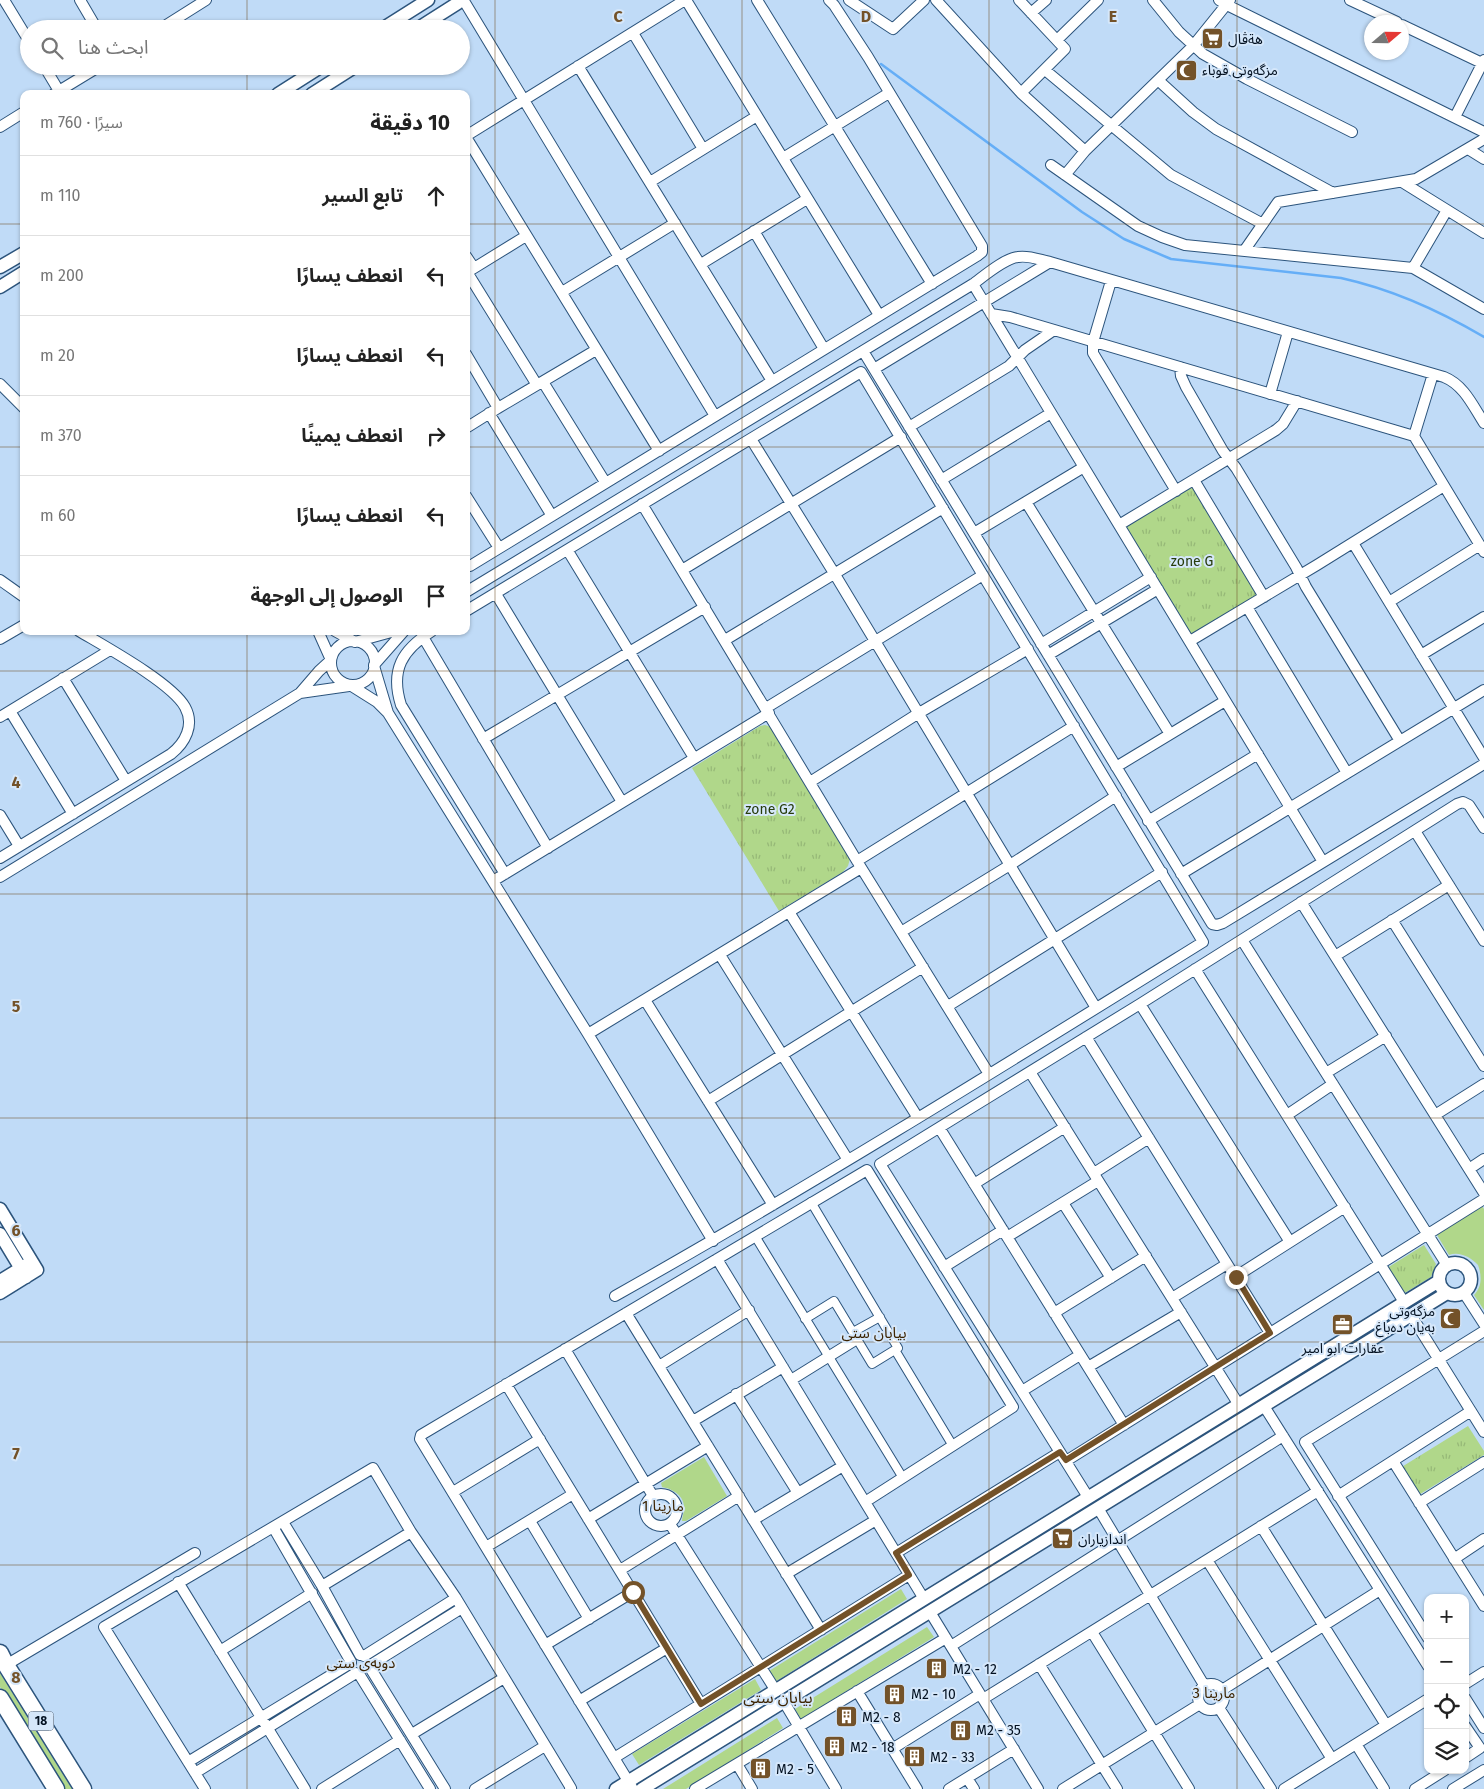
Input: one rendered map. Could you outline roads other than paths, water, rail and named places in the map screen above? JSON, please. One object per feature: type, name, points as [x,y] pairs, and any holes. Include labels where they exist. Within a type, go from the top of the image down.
[{"type":"highway","name":"18","points":[[3,1659],[83,1789]]},
{"type":"highway","name":"18","points":[[0,1698],[56,1789]]},
{"type":"street","points":[[4,0],[20,26]]},
{"type":"street","points":[[174,20],[206,0]]},
{"type":"street","points":[[396,20],[428,0]]},
{"type":"street","points":[[470,133],[685,0],[879,315]]},
{"type":"street","points":[[757,0],[932,284]]},
{"type":"street","points":[[470,565],[982,252],[982,246],[868,57],[829,0]]},
{"type":"street","points":[[849,0],[893,29],[924,0]]},
{"type":"street","points":[[936,0],[1021,93],[1085,151]]},
{"type":"street","points":[[1019,0],[1065,49],[1021,93]]},
{"type":"street","points":[[1031,13],[1046,0]]},
{"type":"street","points":[[1056,40],[1098,0]]},
{"type":"street","points":[[1153,0],[1193,46],[1203,54],[1247,79],[1352,132]]},
{"type":"street","points":[[1350,0],[1382,15]]},
{"type":"street","points":[[84,1],[94,20]]},
{"type":"street","points":[[430,20],[459,1],[523,100],[715,416]]},
{"type":"street","points":[[1065,174],[1085,151],[1193,46],[1225,2],[1343,64],[1484,132]]},
{"type":"street","points":[[1409,28],[1483,62],[1456,117]]},
{"type":"street","points":[[633,33],[703,149]]},
{"type":"street","points":[[578,66],[772,382]]},
{"type":"street","points":[[1045,70],[1171,175],[1263,224]]},
{"type":"street","points":[[48,75],[56,90]]},
{"type":"street","points":[[60,90],[85,75]]},
{"type":"street","points":[[284,90],[308,75]]},
{"type":"street","points":[[318,90],[342,75]]},
{"type":"street","points":[[1159,81],[1193,112],[1216,129],[1333,193]]},
{"type":"street","points":[[783,158],[889,93]]},
{"type":"street","points":[[1,125],[20,114]]},
{"type":"street","points":[[650,182],[757,116]]},
{"type":"street","points":[[1244,251],[1278,202],[1416,180],[1484,139]]},
{"type":"street","points":[[470,143],[659,451]]},
{"type":"street","points":[[1468,149],[1484,159]]},
{"type":"street","points":[[1051,165],[1138,226],[1185,245],[1413,268],[1484,309]]},
{"type":"street","points":[[1402,182],[1484,233]]},
{"type":"street","points":[[701,264],[807,199]]},
{"type":"street","points":[[1413,268],[1448,210]]},
{"type":"street","points":[[562,292],[675,223]]},
{"type":"street","points":[[754,231],[824,348]]},
{"type":"street","points":[[470,270],[526,236]]},
{"type":"street","points":[[0,267],[20,255]]},
{"type":"street","points":[[470,590],[973,284],[1010,259],[1028,257],[1050,262],[1452,380],[1465,394],[1484,424]]},
{"type":"street","points":[[874,369],[1050,262]]},
{"type":"street","points":[[470,273],[605,482]]},
{"type":"street","points":[[0,287],[20,274]]},
{"type":"street","points":[[1111,280],[1092,342],[1093,353],[1176,491]]},
{"type":"street","points":[[973,284],[1324,862]]},
{"type":"street","points":[[991,314],[1054,330],[1414,436],[1482,548],[1389,602]]},
{"type":"street","points":[[909,427],[1009,366],[1017,357],[1054,330]]},
{"type":"street","points":[[1270,394],[1288,332]]},
{"type":"street","points":[[470,425],[596,350]]},
{"type":"street","points":[[863,351],[1212,924],[1217,925],[1484,764]]},
{"type":"street","points":[[470,362],[493,410],[552,516]]},
{"type":"street","points":[[1180,367],[1181,376],[1186,387],[1223,451],[1236,468],[1400,741]]},
{"type":"street","points":[[470,609],[861,372],[1203,942],[918,1118],[713,1241],[614,1296]]},
{"type":"street","points":[[1414,436],[1433,374]]},
{"type":"street","points":[[0,384],[20,404]]},
{"type":"street","points":[[1119,526],[1276,430],[1297,402]]},
{"type":"street","points":[[941,480],[1051,413]]},
{"type":"street","points":[[682,570],[900,437]]},
{"type":"street","points":[[750,439],[834,573],[1096,1008]]},
{"type":"street","points":[[974,533],[1084,467]]},
{"type":"street","points":[[1194,480],[1264,597]]},
{"type":"street","points":[[1190,641],[1300,576],[1444,486]]},
{"type":"street","points":[[470,502],[499,548]]},
{"type":"street","points":[[1026,502],[1170,734]]},
{"type":"street","points":[[642,504],[859,864],[989,1074]]},
{"type":"street","points":[[725,640],[943,508]]},
{"type":"street","points":[[1353,543],[1484,758]]},
{"type":"street","points":[[568,551],[694,758]]},
{"type":"street","points":[[493,881],[694,758],[874,640],[983,575]]},
{"type":"street","points":[[1041,644],[1151,577]]},
{"type":"street","points":[[0,580],[20,594]]},
{"type":"street","points":[[1048,655],[1158,589]]},
{"type":"street","points":[[496,594],[622,802]]},
{"type":"street","points":[[483,739],[705,607]]},
{"type":"street","points":[[1247,607],[1347,773]]},
{"type":"street","points":[[1421,655],[1484,617]]},
{"type":"street","points":[[0,639],[20,627]]},
{"type":"street","points":[[0,858],[171,754],[182,745],[188,730],[185,706],[170,692],[157,681],[86,635]]},
{"type":"street","points":[[320,635],[331,660]]},
{"type":"street","points":[[342,635],[370,650],[388,713],[588,1034],[713,1241]]},
{"type":"street","points":[[380,635],[339,646],[332,655],[331,666],[335,677],[339,681],[364,693],[388,713]]},
{"type":"street","points":[[300,693],[360,684],[368,679],[374,666],[401,635]]},
{"type":"street","points":[[426,635],[408,650],[400,664],[396,680],[400,706],[505,874]]},
{"type":"street","points":[[423,637],[548,848]]},
{"type":"street","points":[[72,814],[3,714],[110,650]]},
{"type":"street","points":[[810,782],[919,713],[1028,650]]},
{"type":"street","points":[[0,876],[300,693],[331,660]]},
{"type":"street","points":[[63,678],[126,781]]},
{"type":"street","points":[[1181,874],[1484,690]]},
{"type":"street","points":[[1116,767],[1226,701]]},
{"type":"street","points":[[588,1034],[789,912],[966,793],[1074,726]]},
{"type":"street","points":[[1148,820],[1258,754]]},
{"type":"street","points":[[901,932],[1010,865],[1116,796]]},
{"type":"street","points":[[1088,1497],[880,1164],[940,1129],[1457,804],[1463,802],[1469,806],[1484,828]]},
{"type":"street","points":[[0,815],[19,846]]},
{"type":"street","points":[[1415,831],[1484,941]]},
{"type":"street","points":[[948,1006],[1162,872]]},
{"type":"street","points":[[1335,956],[1448,884]]},
{"type":"street","points":[[1302,902],[1484,1193]]},
{"type":"street","points":[[789,912],[918,1118]]},
{"type":"street","points":[[1392,920],[1484,1066]]},
{"type":"street","points":[[1242,940],[1447,1265]]},
{"type":"street","points":[[720,955],[848,1160]]},
{"type":"street","points":[[708,1100],[923,967]]},
{"type":"street","points":[[1195,969],[1404,1302]]},
{"type":"street","points":[[645,1000],[773,1205]]},
{"type":"street","points":[[1140,1004],[1290,1242]]},
{"type":"street","points":[[1326,1073],[1386,1036]]},
{"type":"street","points":[[1086,1037],[1270,1333]]},
{"type":"street","points":[[1030,1072],[1239,1404]]},
{"type":"street","points":[[1286,1115],[1333,1084]]},
{"type":"street","points":[[1435,1115],[1484,1084]]},
{"type":"street","points":[[974,1184],[1065,1127]]},
{"type":"street","points":[[940,1129],[1124,1425]]},
{"type":"street","points":[[944,1267],[1063,1203],[1149,1138]]},
{"type":"street","points":[[1469,1169],[1484,1159]]},
{"type":"street","points":[[631,1785],[420,1439],[421,1435],[866,1170],[1014,1408],[865,1502]]},
{"type":"street","points":[[896,1553],[1063,1456],[1124,1425],[1484,1199]]},
{"type":"street","points":[[805,1318],[834,1301],[872,1364],[898,1348],[812,1202]]},
{"type":"street","points":[[1063,1203],[1111,1278]]},
{"type":"street","points":[[1236,1277],[1345,1208]]},
{"type":"street","points":[[0,1209],[26,1269]]},
{"type":"street","points":[[0,1234],[26,1269]]},
{"type":"street","points":[[755,1236],[903,1478]]},
{"type":"street","points":[[1054,1313],[1146,1256]]},
{"type":"street","points":[[717,1258],[924,1599]]},
{"type":"street","points":[[1454,1262],[1468,1268],[1472,1279],[1471,1284],[1464,1293],[1454,1295],[1447,1293],[1440,1286],[1441,1270],[1447,1265],[1454,1262]]},
{"type":"street","points":[[1172,1298],[1227,1264]]},
{"type":"street","points":[[0,1281],[26,1269]]},
{"type":"street","points":[[0,1293],[26,1269]]},
{"type":"street","points":[[616,1789],[631,1785],[832,1656],[1439,1281]]},
{"type":"street","points":[[642,1789],[1447,1293]]},
{"type":"street","points":[[1464,1293],[1484,1324]]},
{"type":"street","points":[[659,1366],[748,1310]]},
{"type":"street","points":[[626,1312],[821,1630]]},
{"type":"street","points":[[1088,1367],[1181,1312]]},
{"type":"street","points":[[1411,1315],[1484,1432]]},
{"type":"street","points":[[791,1380],[829,1357],[880,1317]]},
{"type":"street","points":[[1424,1632],[1305,1442],[1484,1330]]},
{"type":"street","points":[[566,1349],[653,1496]]},
{"type":"street","points":[[895,1350],[953,1446]]},
{"type":"street","points":[[1022,1392],[1080,1355]]},
{"type":"street","points":[[692,1421],[782,1367]]},
{"type":"street","points":[[506,1384],[701,1704]]},
{"type":"street","points":[[736,1394],[798,1493]]},
{"type":"street","points":[[1264,1406],[1424,1660]]},
{"type":"street","points":[[1338,1496],[1471,1411]]},
{"type":"street","points":[[694,1789],[857,1691],[948,1642],[1118,1541],[1283,1436]]},
{"type":"street","points":[[453,1492],[540,1439]]},
{"type":"street","points":[[588,1519],[708,1446]]},
{"type":"street","points":[[1164,1451],[1171,1463]]},
{"type":"street","points":[[1393,1461],[1484,1606]]},
{"type":"street","points":[[1419,1504],[1484,1462]]},
{"type":"street","points":[[753,1520],[843,1466]]},
{"type":"street","points":[[204,1789],[104,1627],[372,1468],[411,1532],[456,1598],[570,1789]]},
{"type":"street","points":[[892,1749],[1092,1632],[1318,1491]]},
{"type":"street","points":[[486,1547],[573,1494]]},
{"type":"street","points":[[665,1494],[674,1500],[678,1510],[677,1516],[670,1524],[660,1527],[650,1523],[647,1519],[646,1503],[653,1496],[665,1494]]},
{"type":"street","points":[[620,1570],[739,1496]]},
{"type":"street","points":[[1098,1508],[1204,1685]]},
{"type":"street","points":[[530,1520],[589,1619]]},
{"type":"street","points":[[786,1574],[876,1520]]},
{"type":"street","points":[[273,1527],[351,1663],[352,1669],[358,1674],[430,1788],[442,1785],[369,1666],[368,1659],[362,1655],[283,1522]]},
{"type":"street","points":[[670,1524],[776,1691]]},
{"type":"street","points":[[1261,1526],[1386,1725]]},
{"type":"street","points":[[322,1586],[411,1532]]},
{"type":"street","points":[[1454,1559],[1484,1539]]},
{"type":"street","points":[[3,1659],[195,1553]]},
{"type":"street","points":[[1207,1560],[1332,1759]]},
{"type":"street","points":[[614,1758],[909,1575]]},
{"type":"street","points":[[178,1582],[305,1789]]},
{"type":"street","points":[[1222,1690],[1380,1590]]},
{"type":"street","points":[[545,1645],[633,1592]]},
{"type":"street","points":[[220,1650],[312,1593]]},
{"type":"street","points":[[188,1762],[351,1663],[356,1656],[362,1655],[456,1598]]},
{"type":"street","points":[[195,1773],[358,1674],[367,1671],[369,1666],[462,1608]]},
{"type":"street","points":[[930,1612],[1038,1789]]},
{"type":"street","points":[[1092,1632],[1190,1789]]},
{"type":"street","points":[[579,1701],[667,1648]]},
{"type":"street","points":[[832,1656],[839,1668]]},
{"type":"street","points":[[1039,1664],[1117,1789]]},
{"type":"street","points":[[1469,1681],[1484,1672]]},
{"type":"street","points":[[412,1734],[504,1678]]},
{"type":"street","points":[[1212,1683],[1220,1686],[1222,1690],[1224,1701],[1219,1708],[1215,1710],[1206,1709],[1200,1704],[1198,1696],[1204,1685],[1212,1683]]},
{"type":"street","points":[[857,1691],[917,1789]]},
{"type":"street","points":[[1284,1789],[1424,1701]]},
{"type":"street","points":[[784,1702],[836,1789]]},
{"type":"street","points":[[1063,1789],[1200,1704]]},
{"type":"street","points":[[1469,1704],[1484,1728]]},
{"type":"street","points":[[1219,1708],[1271,1789]]},
{"type":"street","points":[[1469,1732],[1480,1748],[1469,1755]]},
{"type":"street","points":[[322,1789],[400,1740]]},
{"type":"street","points":[[1356,1744],[1384,1789]]},
{"type":"street","points":[[475,1789],[546,1746]]},
{"type":"street","points":[[949,1789],[1014,1749]]},
{"type":"street","points":[[737,1764],[752,1789]]},
{"type":"street","points":[[1453,1789],[1466,1784],[1484,1770]]},
{"type":"street","points":[[1415,1789],[1439,1774]]},
{"type":"street","points":[[967,1778],[974,1789]]},
{"type":"waterway","points":[[881,64],[1082,212],[1124,239],[1171,259],[1341,278],[1360,283],[1415,302],[1450,318],[1484,337]]},
{"type":"place","name":"هةڤال","points":[[1212,39]]},
{"type":"place","name":"مزگەوتی قوباء","points":[[1186,70]]},
{"type":"place","name":"مزگەوتی بەیان دەباغ","points":[[1451,1319]]},
{"type":"place","name":"عقارات ابو امير","points":[[1343,1325]]},
{"type":"place","name":"اندازياران","points":[[1062,1539]]},
{"type":"place","name":"M2 - 12","points":[[937,1669]]},
{"type":"place","name":"M2 - 10","points":[[895,1694]]},
{"type":"place","name":"M2 - 8","points":[[846,1717]]},
{"type":"place","name":"M2 - 35","points":[[960,1730]]},
{"type":"place","name":"M2 - 18","points":[[834,1747]]},
{"type":"place","name":"M2 - 33","points":[[914,1757]]},
{"type":"place","name":"M2 - 5","points":[[760,1769]]},
{"type":"district","name":"بیابان ستی","points":[[874,1333]]},
{"type":"district","name":"مارینا 1","points":[[663,1506]]},
{"type":"district","name":"دوبه‌ی ستی","points":[[361,1663]]},
{"type":"district","name":"مارینا 3","points":[[1214,1693]]},
{"type":"district","name":"بیابان ستی","points":[[778,1697]]},
{"type":"park label","name":"zone G","points":[[1192,561]]},
{"type":"park label","name":"zone G2","points":[[770,809]]}]
